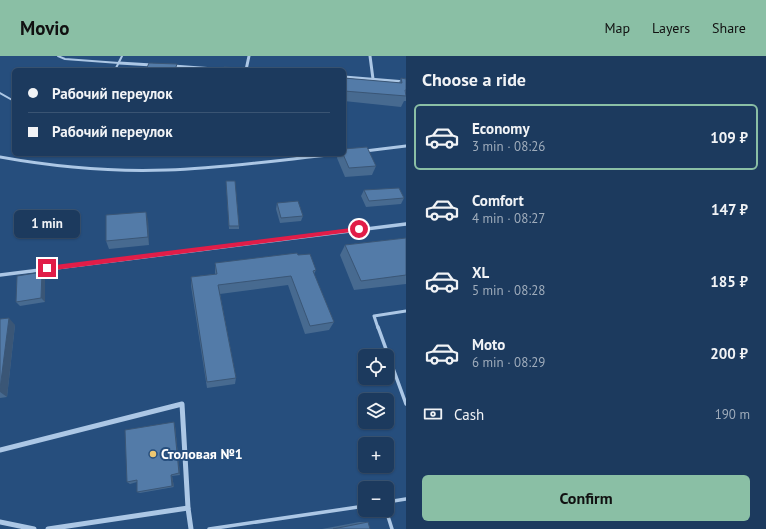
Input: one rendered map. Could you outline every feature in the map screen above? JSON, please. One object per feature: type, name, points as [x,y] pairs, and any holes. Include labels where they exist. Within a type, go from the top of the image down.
[{"type":"street","points":[[246,68],[249,56]]},
{"type":"street","points":[[370,56],[373,79]]},
{"type":"street","points":[[119,63],[158,65]]},
{"type":"street","points":[[165,66],[196,68]]},
{"type":"street","points":[[346,77],[406,82]]},
{"type":"street","points":[[360,152],[406,146]]},
{"type":"street","points":[[0,157],[49,165],[97,169],[167,170],[213,168],[319,156]]},
{"type":"street","points":[[0,274],[406,224]]},
{"type":"street","points":[[0,450],[182,404],[188,508],[191,529]]},
{"type":"street","points":[[48,529],[188,508]]},
{"type":"street","points":[[0,522],[34,529]]},
{"type":"lane","points":[[58,56],[65,59],[119,63]]},
{"type":"lane","points":[[116,68],[122,56]]},
{"type":"lane","points":[[0,93],[12,100]]},
{"type":"lane","points":[[406,311],[374,316],[406,404]]},
{"type":"lane","points":[[394,501],[406,499]]},
{"type":"lane","points":[[209,529],[358,507]]},
{"type":"lane","points":[[388,517],[392,529]]},
{"type":"building","points":[[149,63],[177,64],[176,68],[147,68]]},
{"type":"building","points":[[346,78],[402,83],[401,78],[406,79],[406,96],[346,91]]},
{"type":"building","points":[[367,147],[376,166],[349,168],[344,156],[346,156],[346,149]]},
{"type":"building","points":[[226,181],[235,181],[239,226],[229,226]]},
{"type":"building","points":[[399,188],[404,198],[369,201],[364,190]]},
{"type":"building","points":[[298,201],[303,216],[281,218],[277,203]]},
{"type":"building","points":[[146,212],[148,237],[106,241],[106,215]]},
{"type":"building","points":[[406,238],[406,275],[361,281],[345,245]]},
{"type":"building","points":[[297,253],[298,255],[310,254],[316,270],[313,271],[334,322],[310,326],[291,276],[218,285],[236,378],[207,382],[191,277],[217,274],[215,263]]},
{"type":"building","points":[[42,272],[41,298],[16,302],[17,276]]},
{"type":"building","points":[[9,318],[0,389],[0,319]]},
{"type":"building","name":"Столовая №1","points":[[174,422],[179,473],[171,475],[172,486],[137,492],[137,480],[127,482],[125,430]]},
{"type":"building","points":[[368,522],[370,529],[333,529]]},
{"type":"place","name":"Столовая №1","points":[[153,454]]},
{"type":"route","points":[[47,268],[359,229]]}]
